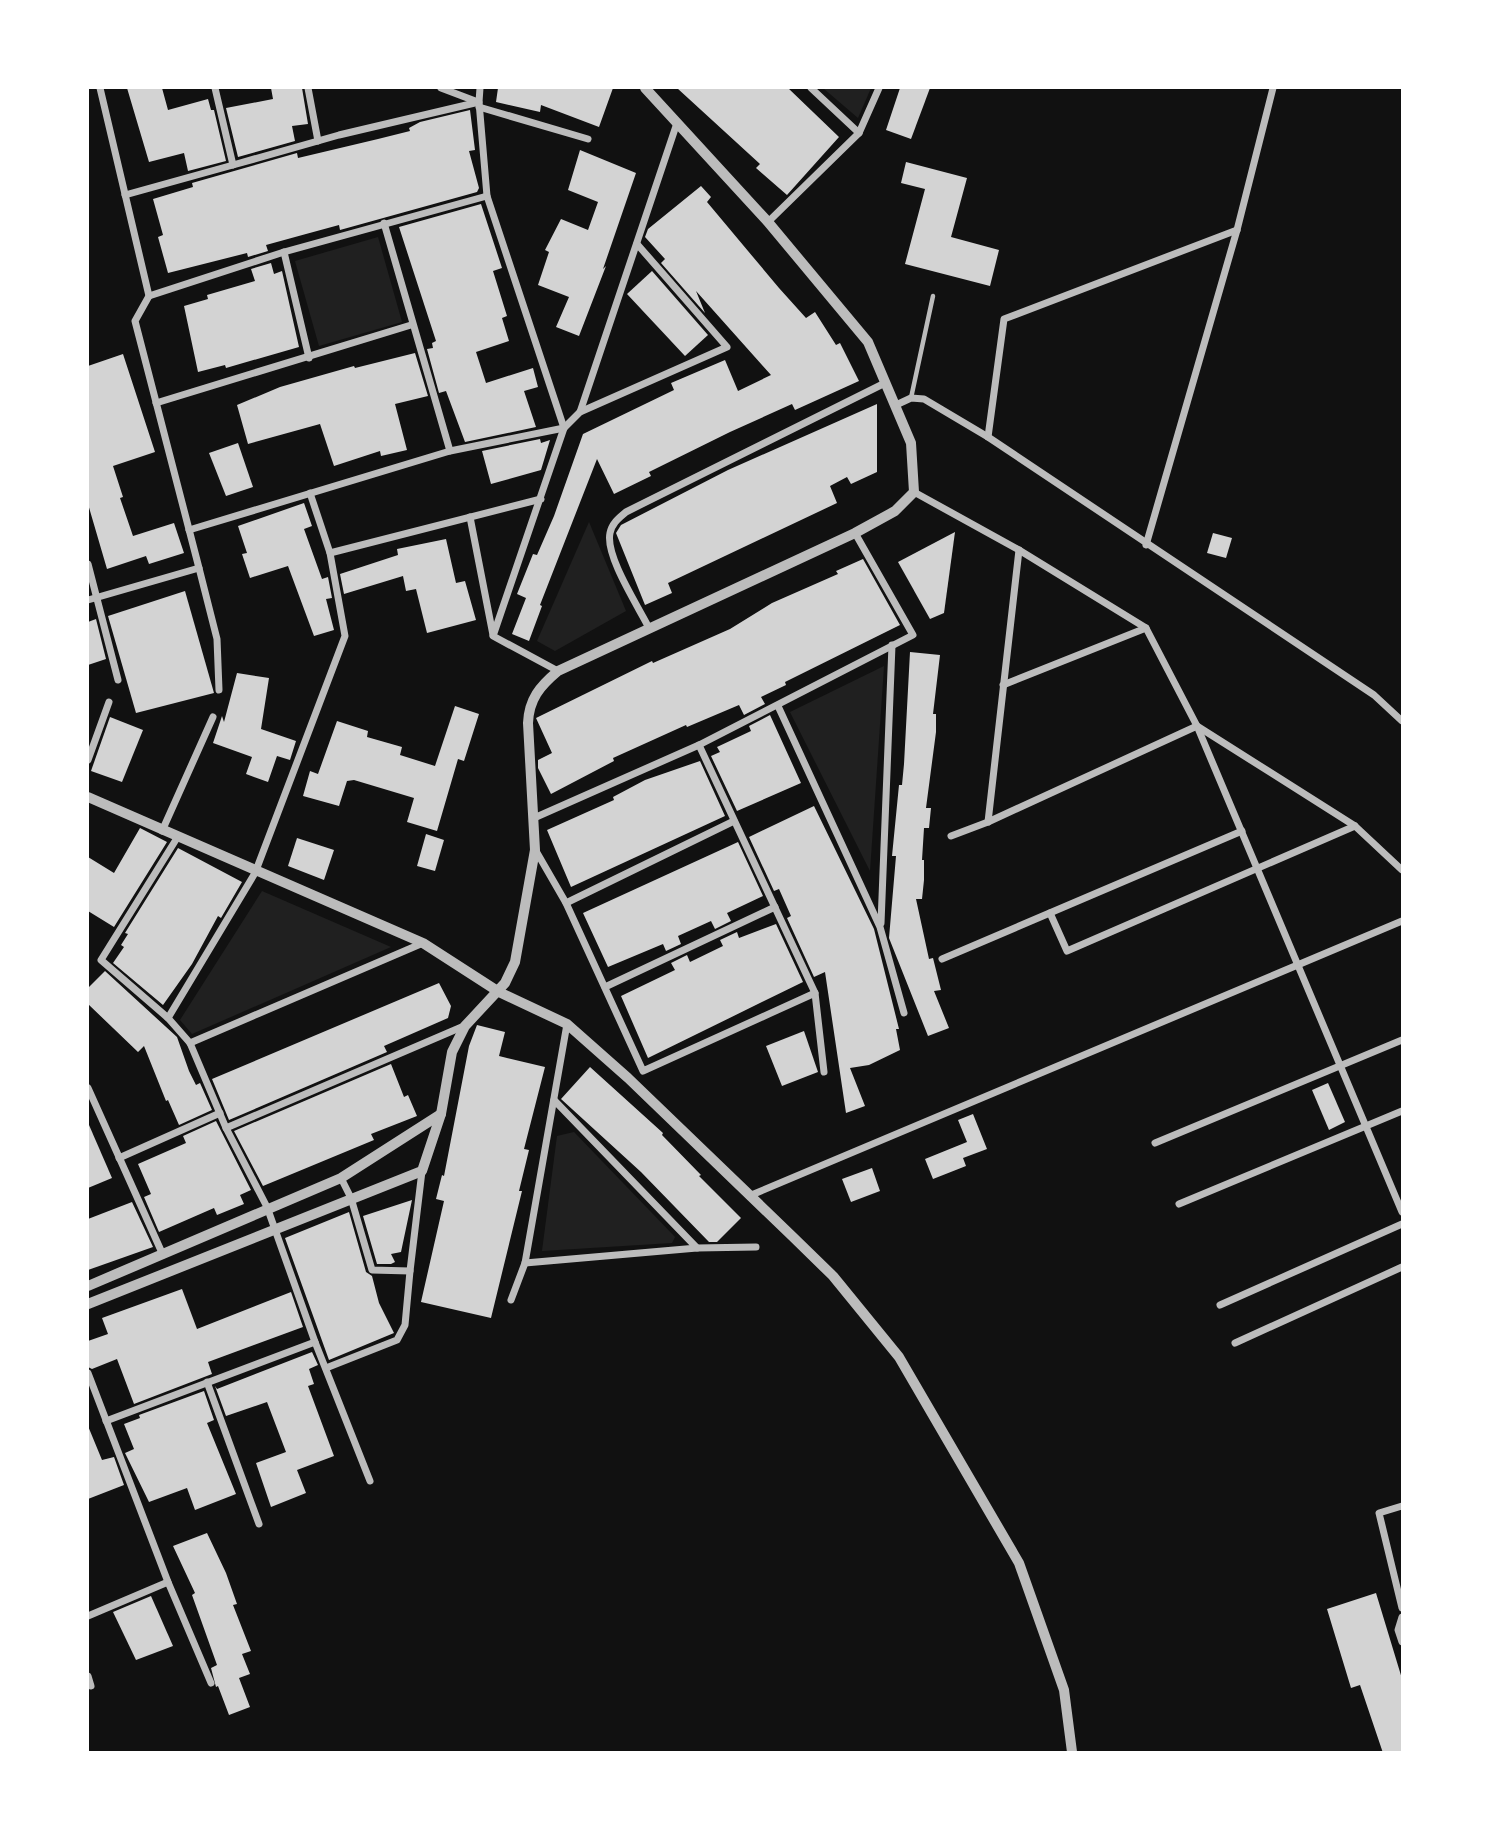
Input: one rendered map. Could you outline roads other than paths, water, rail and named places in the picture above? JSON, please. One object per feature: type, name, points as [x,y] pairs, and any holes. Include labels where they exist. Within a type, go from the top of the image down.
[{"type":"street","points":[[100,88],[149,296],[135,321],[218,639],[219,690]]},
{"type":"street","points":[[215,88],[233,165]]},
{"type":"street","points":[[307,88],[318,141]]},
{"type":"street","points":[[441,88],[479,105],[588,139]]},
{"type":"street","points":[[480,88],[487,196],[564,429]]},
{"type":"street","points":[[326,1368],[397,1340],[405,1325],[422,1171],[441,1114],[452,1052],[465,1026],[499,992],[515,962],[535,850],[529,706],[545,682],[558,670],[855,533],[895,511],[914,492],[911,443],[896,405],[883,384],[868,342],[768,222],[645,88]]},
{"type":"street","points":[[811,88],[859,133]]},
{"type":"street","points":[[768,222],[859,133],[879,88]]},
{"type":"street","points":[[1146,545],[1237,230],[1273,88]]},
{"type":"street","points":[[125,195],[318,141],[479,105]]},
{"type":"street","points":[[580,412],[677,123]]},
{"type":"street","points":[[149,296],[284,252],[487,196]]},
{"type":"street","points":[[384,223],[411,326],[450,451]]},
{"type":"street","points":[[988,437],[1004,320],[1237,230]]},
{"type":"street","points":[[493,636],[564,429],[580,412],[727,347],[636,244]]},
{"type":"street","points":[[284,252],[309,358]]},
{"type":"street","points":[[156,403],[411,326]]},
{"type":"street","points":[[649,628],[610,549],[610,530],[615,520],[626,512],[883,384]]},
{"type":"street","points":[[896,405],[911,398],[924,399],[988,437],[1374,695],[1402,721]]},
{"type":"street","points":[[189,530],[450,451],[564,429]]},
{"type":"street","points":[[914,492],[1019,550],[1146,628],[1197,726],[1402,1212]]},
{"type":"street","points":[[168,1018],[255,873],[345,636],[330,553],[310,493]]},
{"type":"street","points":[[330,553],[541,499]]},
{"type":"street","points":[[470,517],[493,636]]},
{"type":"street","points":[[534,818],[699,745],[913,635],[855,533]]},
{"type":"street","points":[[988,822],[1019,550]]},
{"type":"street","points":[[88,564],[118,680]]},
{"type":"street","points":[[88,600],[199,568]]},
{"type":"street","points":[[1003,685],[1146,628]]},
{"type":"street","points":[[493,636],[558,670]]},
{"type":"street","points":[[880,927],[892,645]]},
{"type":"street","points":[[88,760],[109,702]]},
{"type":"street","points":[[778,706],[880,927],[904,1013]]},
{"type":"street","points":[[162,832],[213,717]]},
{"type":"street","points":[[951,836],[988,822],[1197,726]]},
{"type":"street","points":[[1197,726],[1355,826],[1402,870]]},
{"type":"street","points":[[699,745],[815,993],[824,1072]]},
{"type":"street","points":[[88,799],[423,943],[499,992],[567,1024],[628,1078],[833,1276],[899,1357],[1013,1551],[1064,1690],[1072,1752]]},
{"type":"street","points":[[566,903],[734,821]]},
{"type":"street","points":[[1050,913],[1067,951],[1355,826]]},
{"type":"street","points":[[942,959],[1242,831]]},
{"type":"street","points":[[177,838],[101,960],[168,1018],[190,1043],[226,1128],[267,1207],[315,1342],[370,1480]]},
{"type":"street","points":[[535,850],[566,903],[643,1071]]},
{"type":"street","points":[[605,987],[775,907]]},
{"type":"street","points":[[749,1196],[1402,921]]},
{"type":"street","points":[[190,1043],[423,943]]},
{"type":"street","points":[[628,1078],[815,993]]},
{"type":"street","points":[[510,1300],[525,1263],[567,1024]]},
{"type":"street","points":[[226,1128],[465,1026]]},
{"type":"street","points":[[1155,1143],[1402,1040]]},
{"type":"street","points":[[88,1088],[163,1255]]},
{"type":"street","points":[[554,1100],[697,1248]]},
{"type":"street","points":[[1179,1204],[1402,1111]]},
{"type":"street","points":[[119,1158],[220,1113]]},
{"type":"street","points":[[88,1286],[267,1207],[341,1178],[441,1114]]},
{"type":"street","points":[[88,1304],[422,1171]]},
{"type":"street","points":[[341,1178],[351,1198],[372,1270],[410,1270]]},
{"type":"street","points":[[1220,1305],[1402,1224]]},
{"type":"street","points":[[525,1263],[697,1248],[756,1247]]},
{"type":"street","points":[[1235,1343],[1402,1267]]},
{"type":"street","points":[[106,1421],[315,1342]]},
{"type":"street","points":[[88,1373],[168,1582],[211,1683]]},
{"type":"street","points":[[207,1382],[259,1524]]},
{"type":"street","points":[[1402,1506],[1379,1513],[1402,1608]]},
{"type":"street","points":[[88,1616],[168,1582]]},
{"type":"street","points":[[1402,1617],[1398,1630],[1402,1642]]},
{"type":"street","points":[[88,1676],[92,1686]]},
{"type":"lane","points":[[911,398],[933,296]]}]
